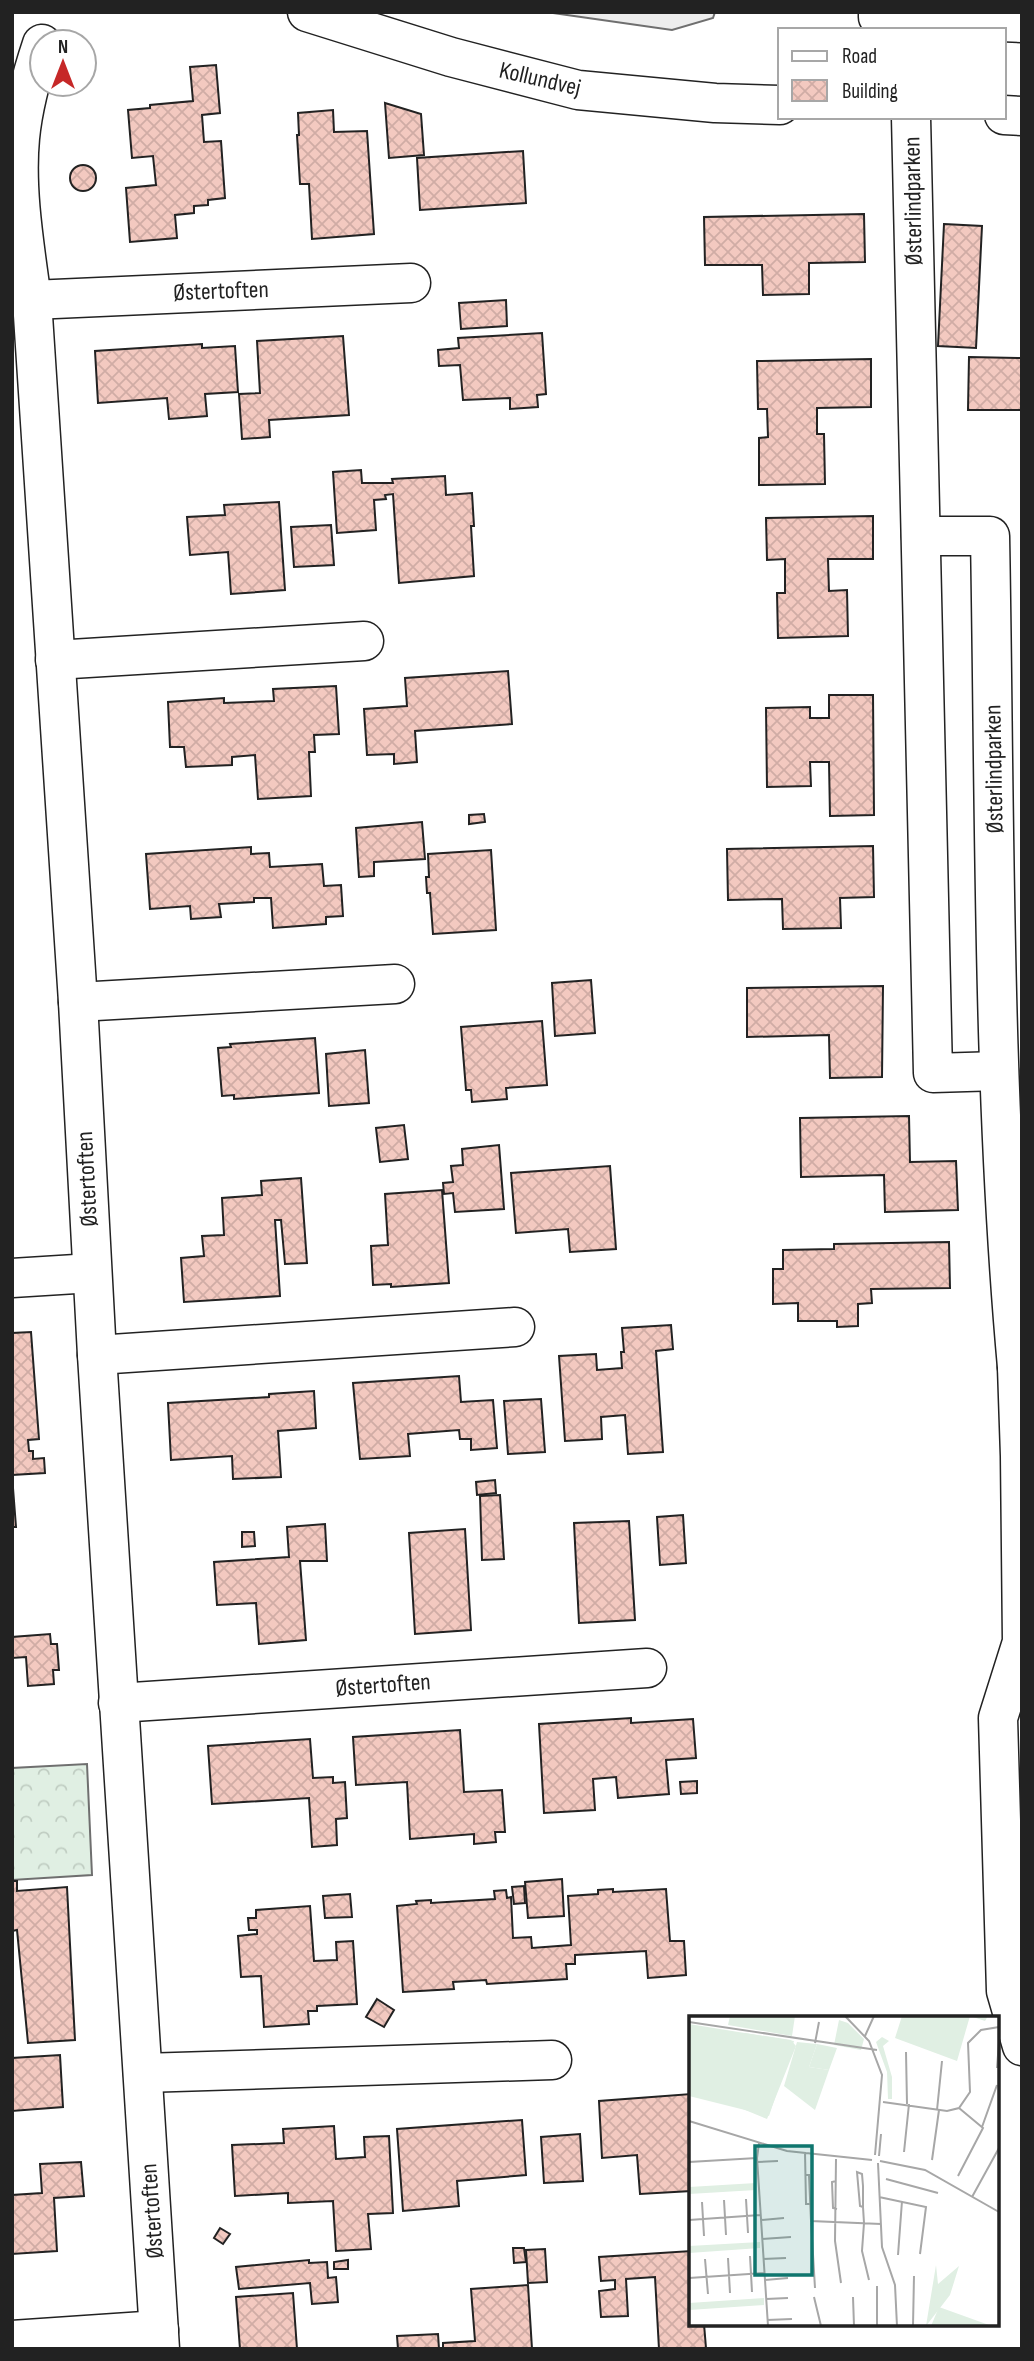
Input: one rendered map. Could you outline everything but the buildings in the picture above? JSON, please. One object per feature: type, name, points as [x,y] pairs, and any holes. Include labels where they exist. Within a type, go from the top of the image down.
[{"type":"street","name":"Kollundvej","points":[[307,12],[450,57],[578,90],[715,103],[778,105]]},
{"type":"street","points":[[878,12],[878,17],[1022,23]]},
{"type":"street","name":"Østertoften","points":[[28,88],[20,139],[16,212],[32,300],[160,2339]]},
{"type":"street","name":"Østerlindparken","points":[[911,119],[933,1073],[999,1071]]},
{"type":"street","name":"Østertoften","points":[[32,300],[411,283]]},
{"type":"street","name":"Østerlindparken","points":[[922,536],[990,536],[999,1071],[1019,1367],[1022,1642],[998,1718],[1006,1991],[1022,2046]]},
{"type":"street","points":[[55,660],[364,641]]},
{"type":"street","points":[[78,1002],[395,984]]},
{"type":"street","points":[[12,1278],[92,1273]]},
{"type":"street","points":[[97,1355],[515,1327]]},
{"type":"street","name":"Østertoften","points":[[118,1703],[647,1668]]},
{"type":"street","points":[[143,2073],[552,2060]]},
{"type":"street","points":[[12,2340],[160,2339]]},
{"type":"green space","points":[[87,1764],[92,1875],[12,1880],[12,1768]]},
{"type":"shaded area","points":[[546,12],[715,12],[713,18],[672,30]]}]
